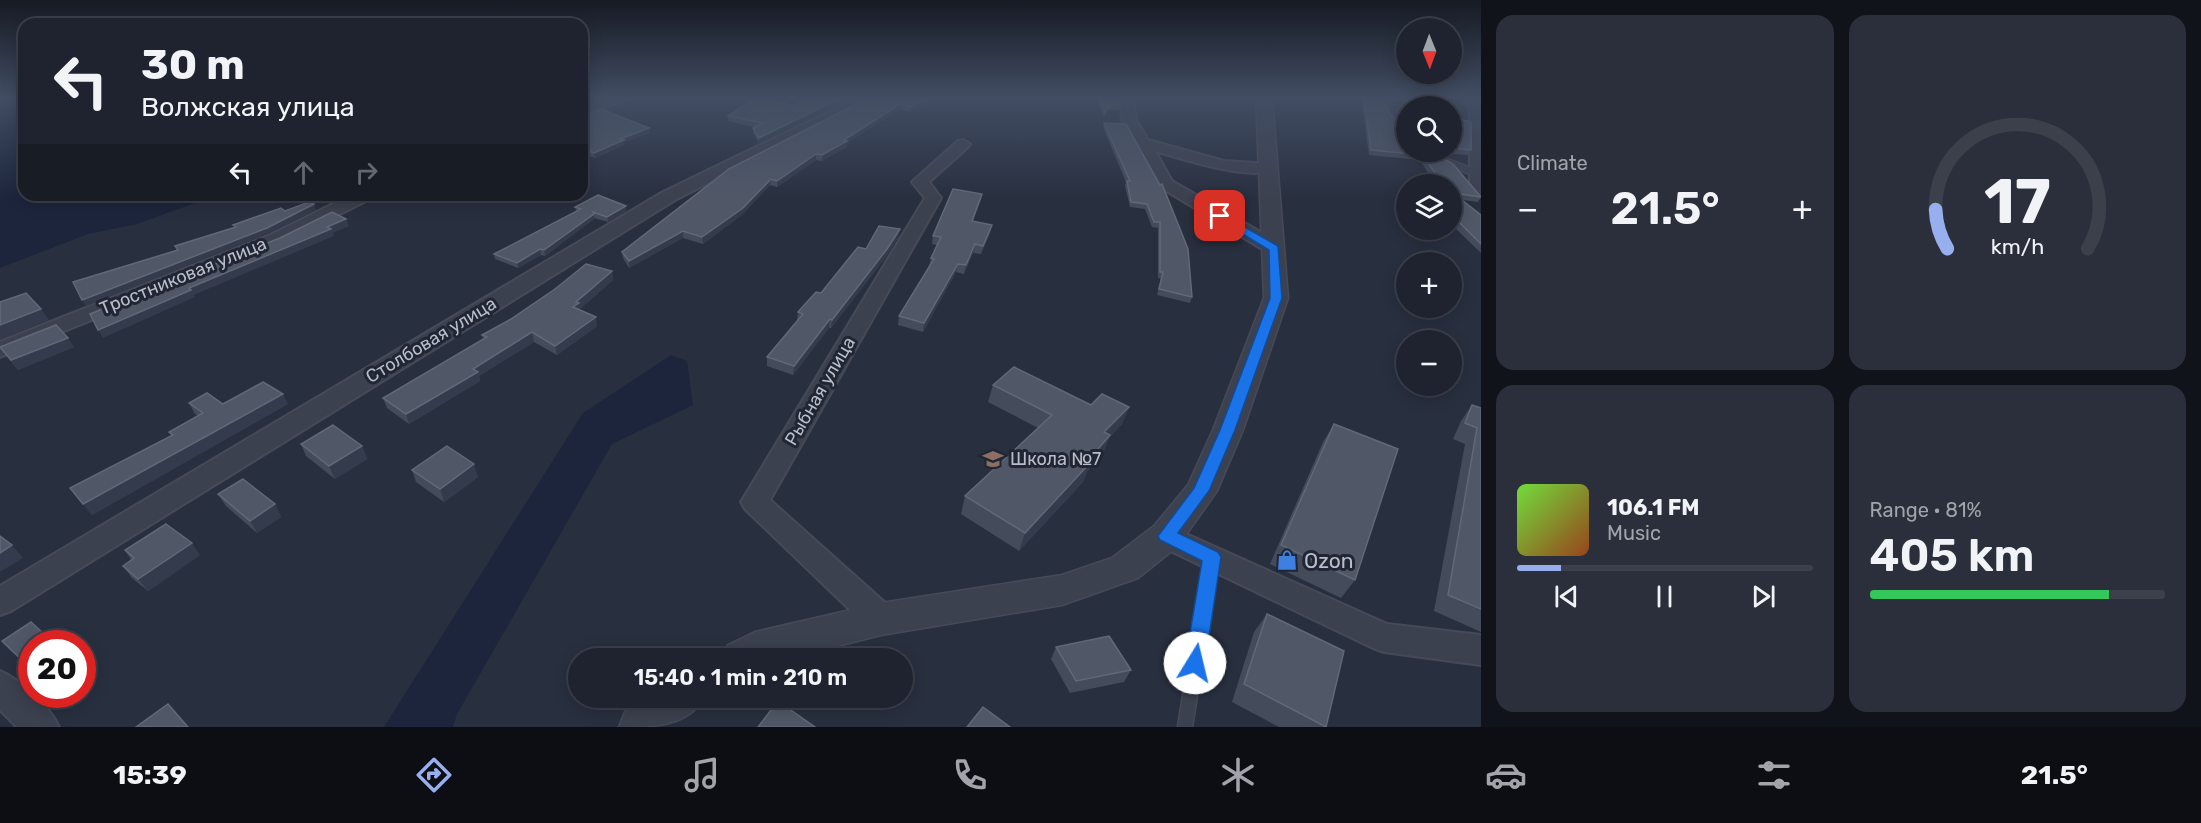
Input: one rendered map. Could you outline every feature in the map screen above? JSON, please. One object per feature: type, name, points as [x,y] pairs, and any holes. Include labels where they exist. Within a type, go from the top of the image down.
[{"type":"street","name":"Столбовая улица","points":[[0,602],[669,196],[802,131]]},
{"type":"street","points":[[1135,131],[1166,184],[1274,248]]},
{"type":"street","points":[[763,648],[881,619],[1062,590],[1125,568],[1166,536],[1201,491],[1228,430],[1276,298],[1266,131]]},
{"type":"street","points":[[1476,131],[1478,186],[1481,190]]},
{"type":"street","points":[[1142,143],[1223,166],[1269,167]]},
{"type":"street","name":"Рыбная улица","points":[[881,619],[755,502],[933,198],[920,182],[963,144]]},
{"type":"street","name":"Тростниковая улица","points":[[0,350],[276,239],[352,201]]},
{"type":"street","points":[[1166,536],[1384,638],[1481,650]]},
{"type":"street","points":[[0,687],[41,727]]},
{"type":"street","points":[[640,727],[668,708]]},
{"type":"lane","points":[[1453,162],[1479,168]]},
{"type":"lane","points":[[1185,727],[1212,557]]},
{"type":"water","points":[[0,131],[18,131],[18,201],[205,201],[137,224],[88,234],[0,268]]},
{"type":"water","points":[[671,355],[687,361],[693,405],[612,444],[457,714],[453,727],[384,727],[583,413]]},
{"type":"building","points":[[588,131],[641,131],[620,139],[624,140],[594,153],[588,151]]},
{"type":"building","points":[[755,131],[773,131],[759,138]]},
{"type":"building","points":[[804,131],[858,131],[844,140],[847,141],[822,155],[816,154],[777,181],[771,179],[743,208],[702,237],[683,231],[629,261],[622,252],[729,169]]},
{"type":"building","points":[[1108,131],[1130,131],[1160,185],[1162,184],[1188,249],[1192,297],[1159,289],[1163,272],[1160,272],[1160,222],[1154,222],[1147,204],[1131,202],[1127,181],[1130,181]]},
{"type":"building","points":[[1368,131],[1396,131],[1396,152],[1371,150]]},
{"type":"building","points":[[1462,131],[1471,131],[1471,150],[1462,149]]},
{"type":"building","points":[[1428,162],[1450,162],[1461,174],[1435,174]]},
{"type":"building","points":[[1462,175],[1481,197],[1462,194]]},
{"type":"building","points":[[953,189],[982,194],[972,221],[992,225],[983,246],[975,244],[966,265],[958,264],[924,323],[899,316],[934,259],[931,258],[941,237],[933,236]]},
{"type":"building","points":[[598,195],[626,206],[607,217],[593,212],[594,214],[544,250],[540,249],[517,263],[494,254],[581,209],[575,207]]},
{"type":"building","points":[[1462,200],[1481,215],[1481,244],[1462,225]]},
{"type":"building","points":[[309,202],[314,204],[267,228],[82,300],[73,282],[178,250],[175,246],[236,227],[233,225],[281,208],[285,211]]},
{"type":"building","points":[[332,212],[346,219],[327,227],[331,229],[189,288],[191,290],[98,330],[90,314],[280,238]]},
{"type":"building","points":[[879,226],[900,229],[887,249],[794,366],[767,357],[803,314],[798,312],[816,292],[821,293],[858,247],[866,249]]},
{"type":"building","points":[[586,264],[612,271],[573,307],[596,317],[555,346],[532,332],[473,369],[478,372],[406,414],[383,398],[487,337],[482,335],[511,319],[555,289]]},
{"type":"building","points":[[26,293],[41,309],[0,325],[0,302]]},
{"type":"building","points":[[56,325],[68,338],[11,360],[0,347]]},
{"type":"building","name":"Школа №7","points":[[1014,367],[1091,405],[1102,394],[1129,407],[1104,432],[1110,435],[1087,462],[1090,463],[1025,533],[965,496],[1052,415],[993,385]]},
{"type":"building","points":[[263,382],[283,394],[83,504],[70,488],[173,435],[169,432],[203,413],[189,403],[207,393],[223,404]]},
{"type":"building","points":[[1472,405],[1481,408],[1481,609],[1448,595],[1477,428],[1465,423]]},
{"type":"building","points":[[1334,424],[1398,449],[1355,580],[1281,545]]},
{"type":"building","points":[[333,425],[362,446],[329,466],[301,444]]},
{"type":"building","points":[[447,446],[474,464],[440,489],[412,470]]},
{"type":"building","points":[[243,479],[275,504],[250,521],[218,494]]},
{"type":"building","points":[[166,524],[192,543],[138,579],[123,566],[134,558],[125,550]]},
{"type":"building","points":[[0,536],[12,545],[0,553]]},
{"type":"building","points":[[1267,614],[1344,651],[1326,727],[1244,684]]},
{"type":"building","points":[[31,622],[40,630],[19,630]]},
{"type":"building","points":[[18,631],[18,656],[2,641]]},
{"type":"building","points":[[1109,636],[1131,670],[1076,681],[1056,647]]},
{"type":"building","points":[[168,704],[188,727],[136,727]]},
{"type":"building","points":[[983,707],[1010,727],[967,727]]},
{"type":"building","points":[[773,708],[788,708],[815,727],[758,727]]},
{"type":"place","name":"Школа №7","points":[[993,459]]},
{"type":"place","name":"Ozon","points":[[1287,560]]},
{"type":"route","points":[[1195,663],[1212,557],[1166,536],[1201,491],[1228,430],[1276,298],[1274,248],[1220,216]]}]
